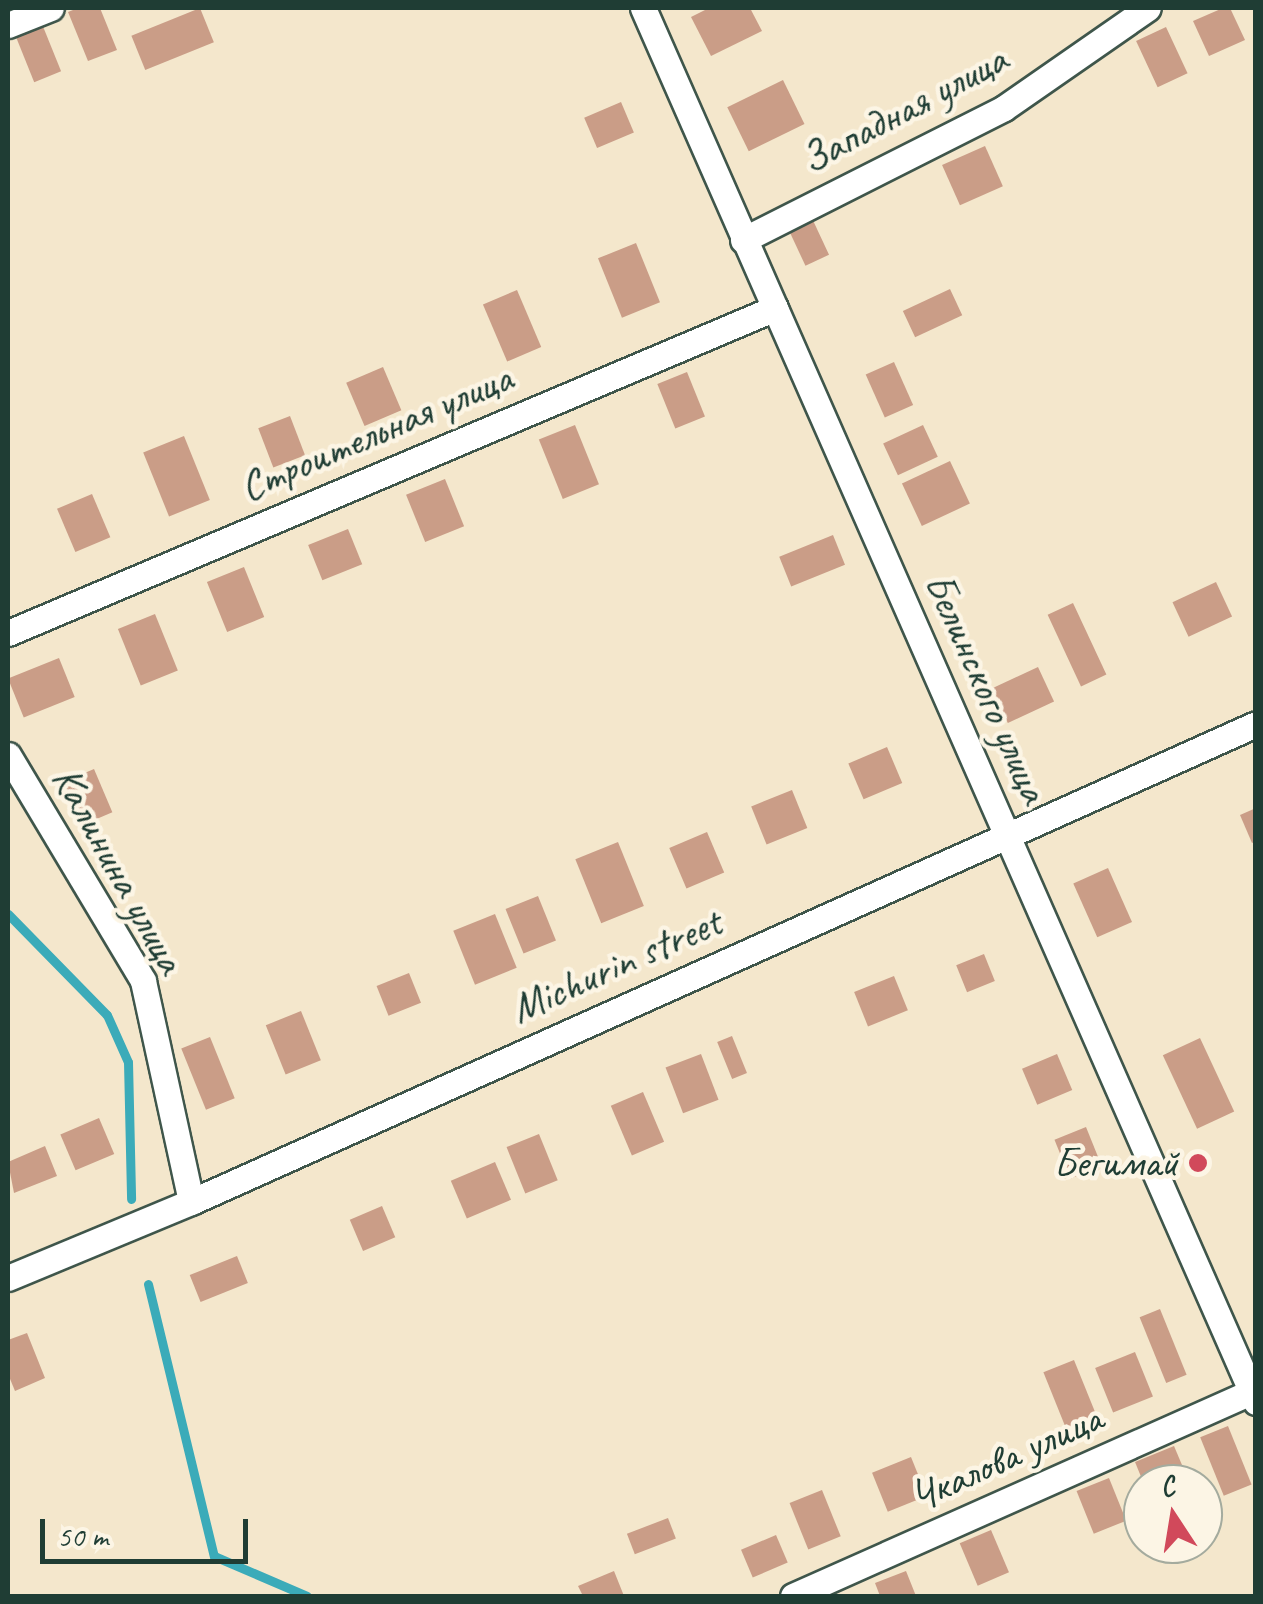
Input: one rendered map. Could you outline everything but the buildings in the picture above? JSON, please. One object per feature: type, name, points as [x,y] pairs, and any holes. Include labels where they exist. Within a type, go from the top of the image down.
[{"type":"street","points":[[8,25],[50,8]]},
{"type":"street","name":"Белинского улица","points":[[642,8],[1253,1397]]},
{"type":"street","name":"Западная улица","points":[[743,240],[1004,108],[1148,8]]},
{"type":"street","name":"Строительная улица","points":[[8,633],[775,308]]},
{"type":"street","name":"Michurin street","points":[[8,1278],[190,1202],[1256,724]]},
{"type":"street","name":"Калинина улица","points":[[8,755],[143,982],[190,1202]]},
{"type":"street","name":"Чкалова улица","points":[[793,1596],[1253,1397]]},
{"type":"waterway","points":[[8,914],[107,1015],[128,1062],[131,1199]]},
{"type":"waterway","points":[[148,1284],[214,1556],[307,1596]]},
{"type":"place","name":"Бегимай","points":[[1198,1163]]}]
